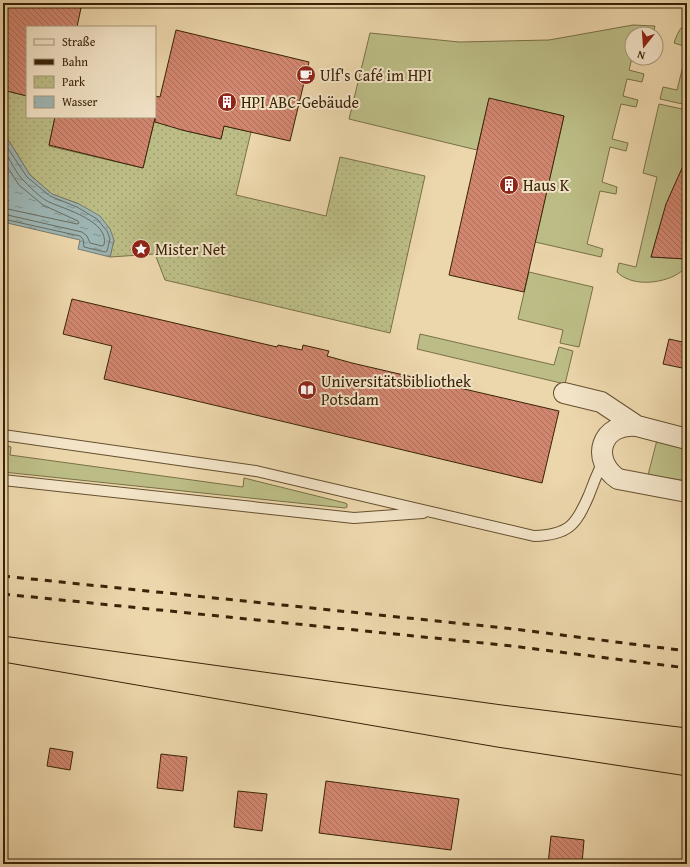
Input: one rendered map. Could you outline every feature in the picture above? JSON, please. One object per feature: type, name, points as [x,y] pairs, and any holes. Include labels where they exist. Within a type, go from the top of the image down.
[{"type":"street","points":[[564,393],[601,402],[637,426]]},
{"type":"street","points":[[687,439],[629,425],[613,430],[607,436],[602,452],[603,461],[606,468],[618,479],[687,492]]},
{"type":"lane","points":[[3,435],[256,471],[534,536],[547,536],[558,533],[570,526],[580,516],[603,461]]},
{"type":"lane","points":[[3,480],[354,518],[434,513]]},
{"type":"green space","points":[[687,23],[687,47],[674,43],[680,29]]},
{"type":"green space","points":[[633,25],[655,26],[627,26]]},
{"type":"green space","points":[[624,27],[624,66],[630,66],[629,70],[644,74],[642,82],[627,79],[623,96],[638,100],[636,107],[621,104],[612,139],[628,143],[626,151],[610,147],[602,182],[617,187],[616,194],[600,191],[587,244],[603,249],[601,257],[535,242],[564,116],[489,99],[477,150],[349,119],[370,33],[459,42],[549,40]]},
{"type":"green space","points":[[687,50],[687,105],[660,99],[663,87],[677,90]]},
{"type":"green space","points":[[3,90],[26,96],[26,118],[55,118],[49,146],[143,168],[157,110],[183,116],[180,129],[182,130],[221,139],[224,126],[251,132],[236,195],[326,216],[340,157],[425,176],[390,333],[165,280],[155,254],[110,257],[114,240],[79,204],[52,194],[30,175],[9,141],[3,136]]},
{"type":"green space","points":[[659,104],[687,110],[687,157],[666,205],[651,257],[687,259],[687,268],[674,276],[660,281],[637,282],[623,277],[617,272],[619,263],[636,267],[657,177],[643,173]]},
{"type":"green space","points":[[529,272],[593,287],[579,347],[560,343],[563,330],[518,319]]},
{"type":"green space","points":[[420,334],[554,365],[559,347],[573,351],[565,384],[417,349]]},
{"type":"green space","points":[[657,440],[687,448],[687,481],[648,475]]},
{"type":"green space","points":[[8,446],[11,447],[10,455],[243,487],[244,478],[345,503],[347,504],[347,507],[3,472]]},
{"type":"water","points":[[3,136],[9,141],[30,175],[52,194],[79,204],[100,216],[110,229],[114,240],[110,257],[78,249],[80,240],[3,222]]},
{"type":"building","points":[[3,3],[61,3],[81,8],[77,26],[26,26],[26,96],[3,90]]},
{"type":"building","name":"HPI ABC-Gebäude","points":[[176,30],[309,62],[290,141],[224,126],[221,139],[155,122],[156,96],[160,97]]},
{"type":"building","name":"Haus K","points":[[489,98],[564,116],[524,292],[449,275]]},
{"type":"building","name":"HPI ABC-Gebäude","points":[[55,118],[155,118],[143,168],[49,145]]},
{"type":"building","points":[[687,157],[687,259],[651,257],[666,204]]},
{"type":"building","name":"Universitätsbibliothek Potsdam","points":[[72,299],[277,347],[278,345],[302,350],[303,345],[329,351],[327,356],[352,363],[559,411],[542,483],[104,379],[112,346],[63,334]]},
{"type":"building","points":[[669,339],[687,343],[687,369],[663,364]]},
{"type":"building","points":[[50,748],[73,752],[70,770],[47,766]]},
{"type":"building","points":[[161,754],[187,757],[183,791],[157,788]]},
{"type":"building","points":[[326,781],[459,799],[451,850],[319,833]]},
{"type":"building","points":[[238,791],[267,794],[262,831],[234,827]]},
{"type":"building","points":[[551,836],[584,840],[582,864],[548,864]]},
{"type":"tram line","points":[[3,636],[502,705],[687,728]]},
{"type":"tram line","points":[[3,662],[497,747],[687,776]]},
{"type":"railway","points":[[3,576],[514,629],[687,651]]},
{"type":"railway","points":[[3,594],[512,646],[687,668]]},
{"type":"place","name":"Ulf's Café im HPI","points":[[306,75]]},
{"type":"place","name":"HPI ABC-Gebäude","points":[[227,102]]},
{"type":"place","name":"Haus K","points":[[509,185]]},
{"type":"place","name":"Mister Net","points":[[141,249]]},
{"type":"place","name":"Universitätsbibliothek Potsdam","points":[[307,390]]}]
